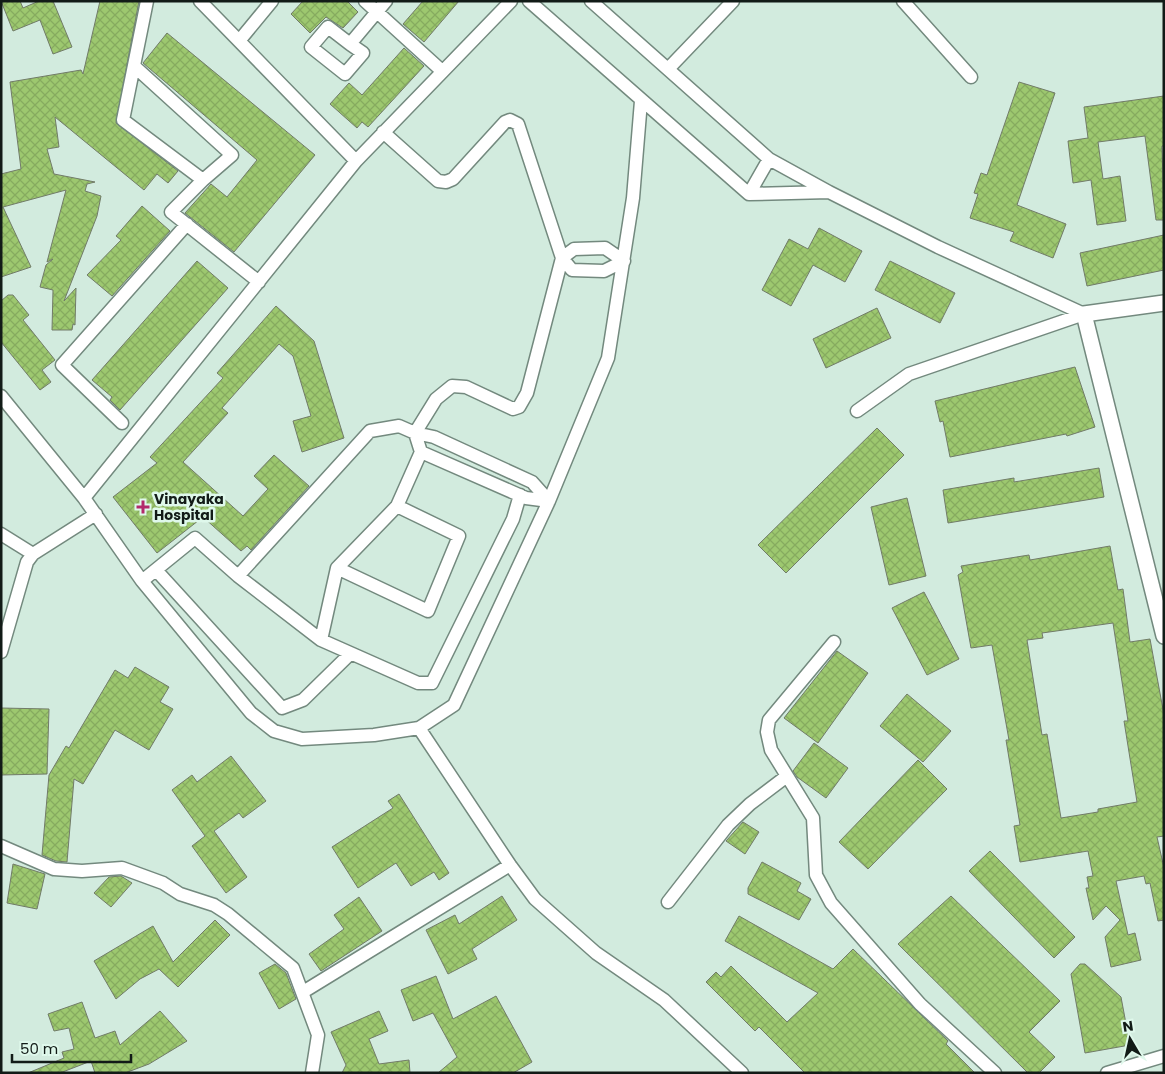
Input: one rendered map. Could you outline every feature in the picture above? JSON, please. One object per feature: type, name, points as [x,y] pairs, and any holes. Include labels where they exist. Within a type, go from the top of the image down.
[{"type":"street","points":[[147,1],[123,120],[203,180]]},
{"type":"street","points":[[200,1],[356,161]]},
{"type":"street","points":[[239,41],[272,1]]},
{"type":"street","points":[[365,1],[442,71]]},
{"type":"street","points":[[350,44],[386,1]]},
{"type":"street","points":[[84,498],[356,161],[510,1]]},
{"type":"street","points":[[529,1],[749,194],[829,192]]},
{"type":"street","points":[[591,1],[769,159],[829,192],[938,247],[1084,314]]},
{"type":"street","points":[[668,69],[733,1]]},
{"type":"street","points":[[903,1],[971,77]]},
{"type":"street","points":[[134,66],[232,155],[203,180],[172,212],[259,282]]},
{"type":"street","points":[[3,399],[84,498],[142,581],[251,713],[274,731],[302,739],[374,734],[419,728],[454,705],[549,501],[608,358],[624,261],[641,101]]},
{"type":"street","points":[[383,132],[438,181],[446,182],[453,179],[505,122],[514,121],[518,124],[562,258],[572,270],[604,271],[624,261]]},
{"type":"street","points":[[749,194],[769,159]]},
{"type":"street","points":[[122,422],[62,365],[187,224]]},
{"type":"street","points":[[321,640],[337,568],[397,506],[421,452],[415,433],[436,399],[452,386],[466,387],[513,409],[519,407],[526,394],[562,258],[574,249],[604,248],[624,261]]},
{"type":"street","points":[[857,411],[909,374],[1084,314],[1164,303]]},
{"type":"street","points":[[1084,314],[1164,636]]},
{"type":"street","points":[[238,576],[370,430],[400,426],[415,433],[434,437],[532,482],[549,501]]},
{"type":"street","points":[[421,452],[520,495],[549,501]]},
{"type":"street","points":[[142,581],[194,538],[238,576],[321,640],[418,683],[432,683],[513,519],[520,495]]},
{"type":"street","points":[[337,568],[428,611],[459,536],[397,506]]},
{"type":"street","points":[[1,652],[26,562],[33,554],[96,514]]},
{"type":"street","points":[[1,534],[33,554]]},
{"type":"street","points":[[156,570],[282,708],[303,700],[350,654]]},
{"type":"street","points":[[834,642],[769,720],[767,732],[771,750],[813,818],[816,876],[831,903],[920,1004],[995,1073]]},
{"type":"street","points":[[419,728],[510,865],[535,899],[596,953],[664,1000],[742,1073]]},
{"type":"street","points":[[668,902],[728,825],[750,804],[787,776]]},
{"type":"street","points":[[1,846],[54,869],[82,871],[122,868],[163,883],[180,894],[214,905],[228,914],[293,968],[318,1035],[312,1073]]},
{"type":"street","points":[[303,992],[510,865]]},
{"type":"street","points":[[1107,1073],[1164,1056]]},
{"type":"building","points":[[1,1],[20,1],[23,8],[39,1],[53,1],[72,47],[53,54],[40,20],[13,31]]},
{"type":"building","points":[[100,1],[139,1],[116,123],[178,171],[168,183],[157,174],[144,190],[55,117],[59,147],[47,149],[54,174],[95,182],[87,184],[85,191],[101,196],[97,216],[64,301],[76,288],[75,325],[73,324],[72,330],[52,330],[53,290],[40,287],[46,265],[53,259],[47,262],[66,190],[3,207],[31,267],[1,277],[1,174],[21,169],[10,82],[81,70],[83,74]]},
{"type":"building","points":[[303,1],[347,1],[358,12],[343,28],[326,17],[310,33],[291,14]]},
{"type":"building","points":[[423,1],[459,1],[424,42],[403,24]]},
{"type":"building","points":[[167,33],[315,155],[234,252],[185,213],[211,184],[227,197],[257,160],[143,63]]},
{"type":"building","points":[[404,48],[424,66],[368,127],[362,122],[357,128],[330,104],[349,83],[362,95]]},
{"type":"building","points":[[1019,82],[1055,93],[1017,205],[1066,224],[1053,258],[1010,241],[1014,232],[970,218],[978,194],[974,193],[981,173],[987,175]]},
{"type":"building","points":[[1164,96],[1164,146],[1162,146],[1164,220],[1156,220],[1145,136],[1098,142],[1103,179],[1120,176],[1126,221],[1097,225],[1091,180],[1073,183],[1068,141],[1088,138],[1084,107]]},
{"type":"building","points":[[142,206],[170,231],[112,296],[87,275],[121,240],[116,236]]},
{"type":"building","points":[[819,228],[862,251],[845,282],[813,265],[791,306],[762,290],[789,239],[808,249]]},
{"type":"building","points":[[1164,235],[1164,270],[1087,286],[1080,253]]},
{"type":"building","points":[[197,261],[228,288],[120,410],[110,400],[112,397],[92,380]]},
{"type":"building","points":[[890,261],[955,293],[940,323],[875,290]]},
{"type":"building","points":[[8,295],[13,295],[29,315],[23,320],[55,360],[42,370],[51,382],[40,390],[1,342],[1,301]]},
{"type":"building","points":[[276,306],[314,341],[344,438],[302,452],[293,421],[311,416],[293,356],[279,344],[222,408],[228,413],[183,462],[243,516],[268,489],[254,476],[274,455],[309,486],[251,550],[247,546],[241,551],[203,517],[157,553],[113,497],[157,463],[150,457],[223,378],[217,373]]},
{"type":"building","points":[[877,308],[891,338],[826,368],[813,339]]},
{"type":"building","points":[[1075,367],[1095,427],[1067,436],[1066,434],[950,457],[943,421],[940,422],[935,401]]},
{"type":"building","points":[[877,428],[904,455],[786,573],[758,545]]},
{"type":"building","points":[[1099,468],[1104,497],[948,523],[943,490],[1014,478],[1014,482]]},
{"type":"building","points":[[907,498],[926,576],[889,585],[871,507]]},
{"type":"building","points":[[1110,546],[1118,590],[1123,589],[1130,642],[1150,639],[1164,715],[1164,836],[1157,837],[1164,868],[1164,920],[1158,921],[1150,883],[1146,884],[1144,876],[1116,881],[1128,935],[1135,933],[1141,960],[1111,967],[1105,937],[1120,920],[1106,906],[1093,920],[1086,888],[1089,888],[1087,877],[1093,876],[1088,851],[1020,862],[1014,826],[1020,825],[1006,740],[1009,740],[992,645],[971,648],[958,575],[963,572],[961,566],[1029,555],[1030,560]],"holes":[[[1113,623],[1128,721],[1124,721],[1137,802],[1098,809],[1098,812],[1061,818],[1047,734],[1042,735],[1027,640],[1043,638],[1042,633]]]},
{"type":"building","points":[[924,592],[959,659],[927,675],[892,608]]},
{"type":"building","points":[[837,651],[868,673],[818,743],[784,718]]},
{"type":"building","points":[[135,667],[169,687],[160,702],[173,709],[149,750],[115,730],[83,784],[74,779],[67,862],[56,861],[42,855],[49,775],[66,746],[69,748],[115,670],[128,678]]},
{"type":"building","points":[[907,694],[951,731],[923,762],[880,726]]},
{"type":"building","points":[[1,708],[49,709],[47,774],[1,775]]},
{"type":"building","points":[[814,743],[848,768],[826,798],[797,777],[793,771]]},
{"type":"building","points":[[231,756],[266,801],[243,818],[239,813],[214,831],[247,877],[226,893],[192,846],[205,836],[172,790],[192,775],[197,782]]},
{"type":"building","points":[[918,760],[947,789],[868,869],[839,842]]},
{"type":"building","points":[[399,794],[449,873],[439,880],[434,872],[411,886],[396,863],[358,888],[332,847],[393,808],[388,801]]},
{"type":"building","points":[[743,822],[759,832],[745,854],[726,841]]},
{"type":"building","points":[[990,851],[1075,937],[1054,958],[969,871]]},
{"type":"building","points":[[762,862],[801,883],[797,891],[811,899],[799,920],[748,894],[748,888]]},
{"type":"building","points":[[13,864],[45,874],[37,909],[7,903]]},
{"type":"building","points":[[121,876],[132,883],[111,907],[94,893],[109,877]]},
{"type":"building","points":[[502,896],[517,920],[472,949],[477,959],[448,974],[426,930],[455,915],[459,924]]},
{"type":"building","points":[[951,896],[1060,1001],[1029,1032],[1055,1057],[1039,1073],[1028,1073],[898,944]]},
{"type":"building","points":[[359,897],[382,931],[321,971],[309,954],[344,929],[334,915]]},
{"type":"building","points":[[739,916],[833,969],[853,949],[948,1041],[946,1044],[975,1073],[805,1073],[759,1027],[755,1031],[706,982],[716,972],[721,977],[731,966],[787,1022],[818,993],[725,941]]},
{"type":"building","points":[[215,920],[230,935],[178,987],[159,969],[140,979],[116,999],[94,961],[153,926],[173,962]]},
{"type":"building","points":[[275,964],[286,973],[296,999],[279,1009],[259,973]]},
{"type":"building","points":[[1080,964],[1085,964],[1121,997],[1130,1045],[1085,1053],[1071,974]]},
{"type":"building","points":[[436,976],[453,1019],[496,996],[532,1062],[513,1073],[438,1073],[457,1057],[433,1013],[413,1021],[401,990]]},
{"type":"building","points":[[82,1002],[95,1038],[115,1031],[120,1045],[160,1011],[187,1041],[149,1064],[125,1073],[95,1073],[91,1061],[60,1073],[28,1073],[64,1058],[62,1052],[74,1049],[69,1028],[54,1031],[48,1014]]},
{"type":"building","points":[[379,1011],[388,1031],[369,1039],[379,1064],[409,1060],[410,1073],[342,1073],[346,1065],[331,1032]]},
{"type":"place","name":"Vinayaka Hospital","points":[[143,507]]}]
